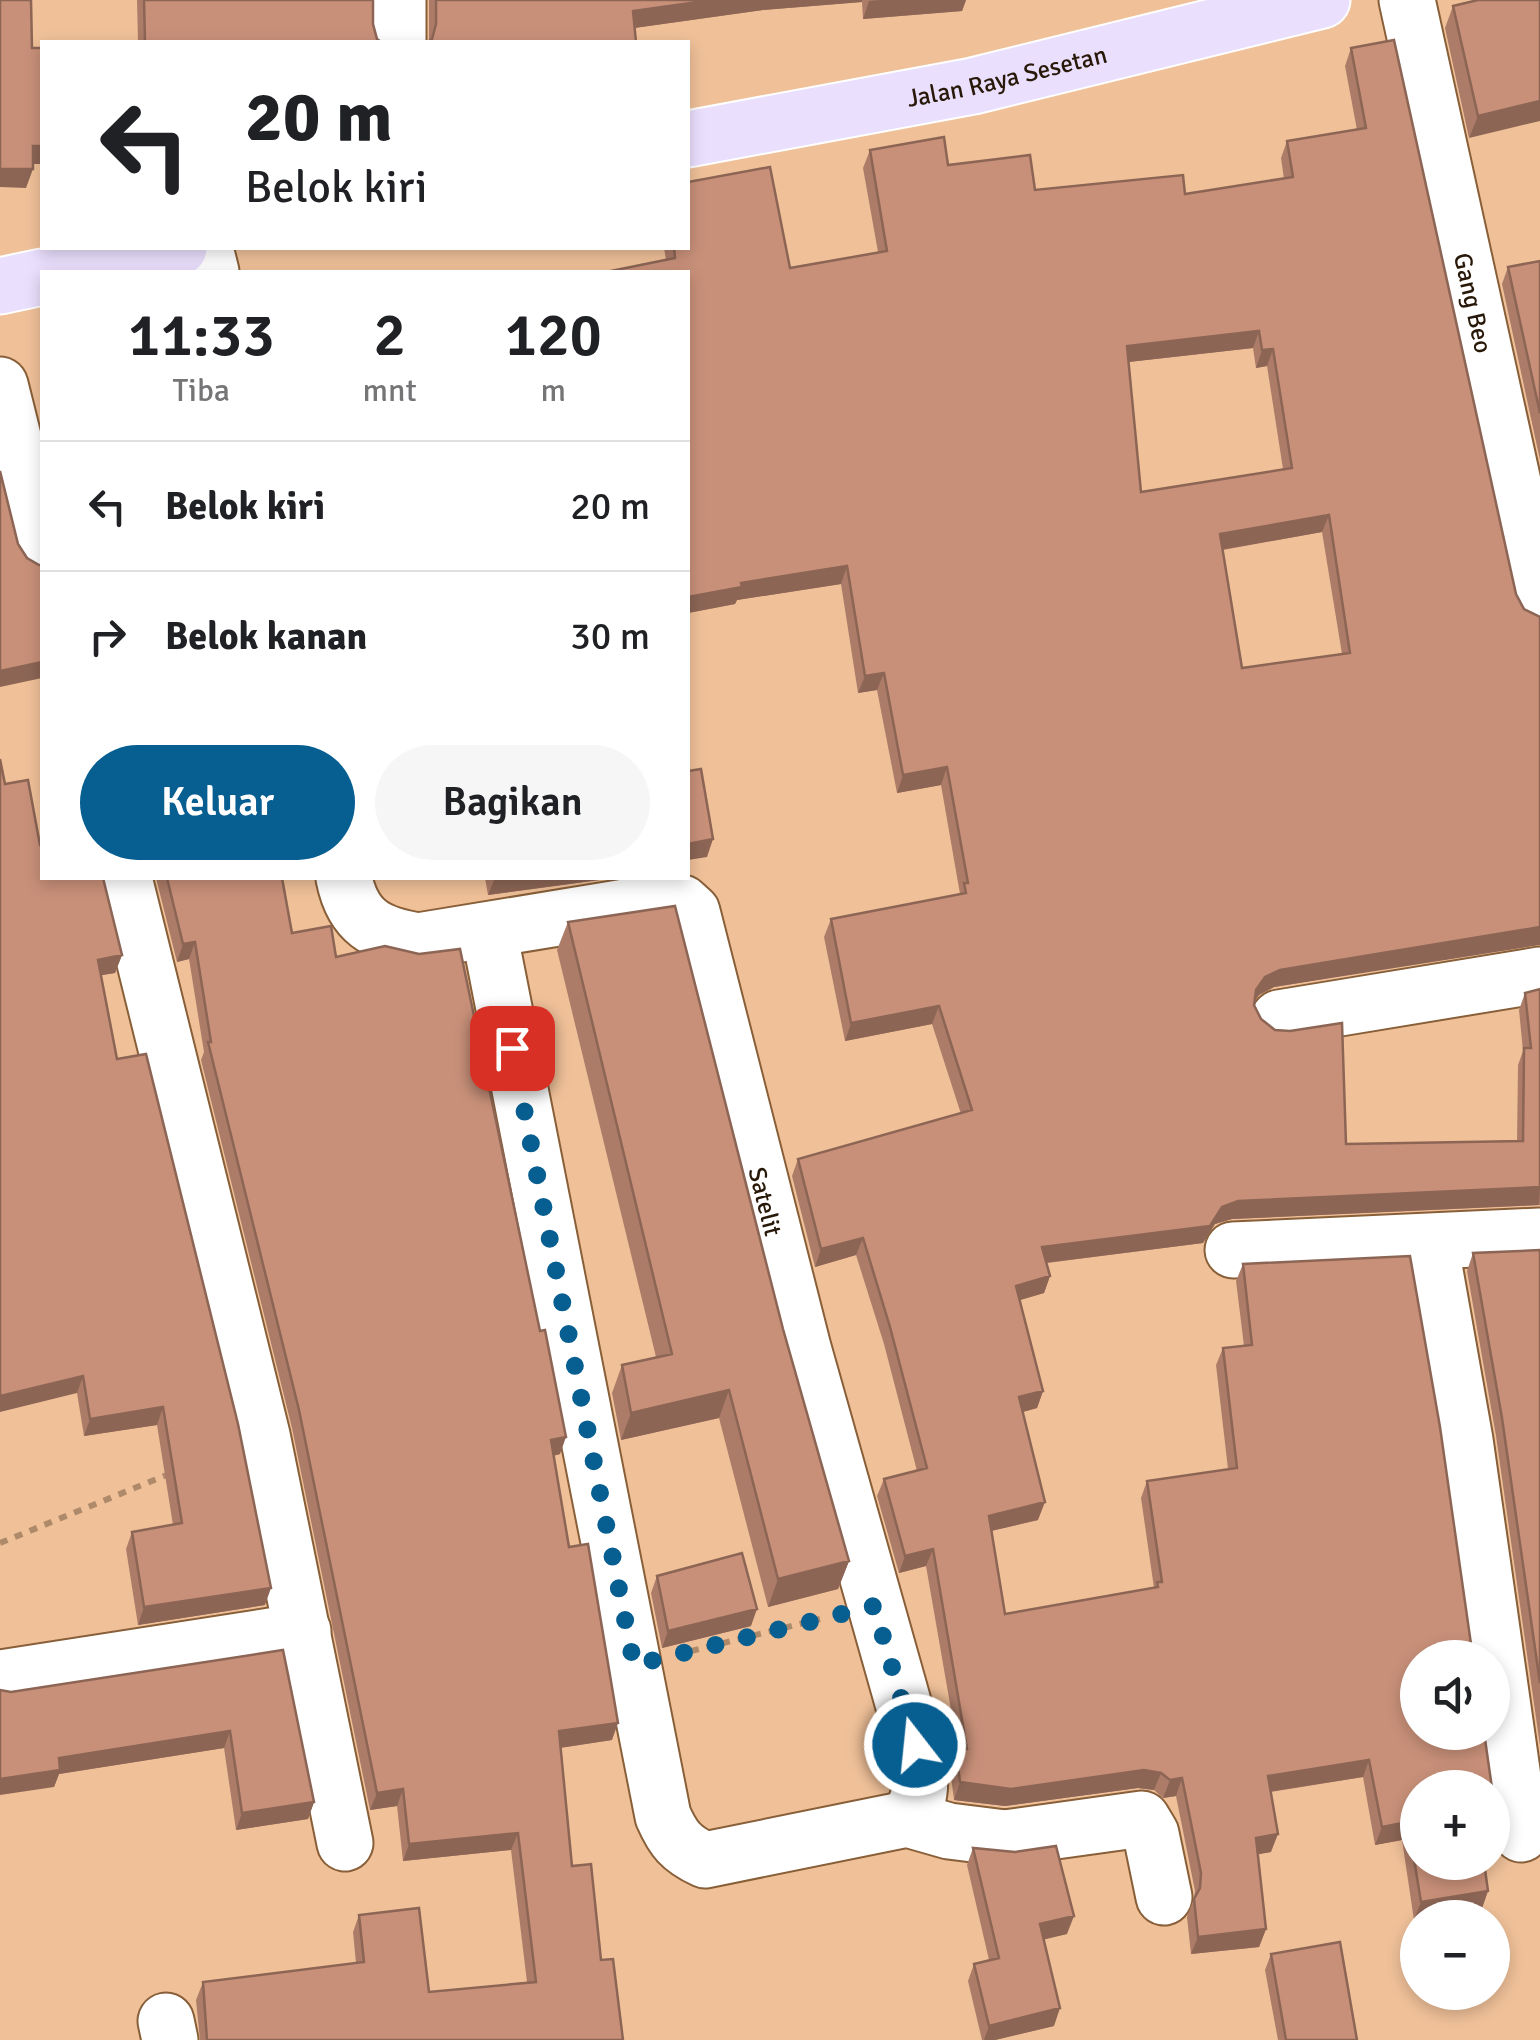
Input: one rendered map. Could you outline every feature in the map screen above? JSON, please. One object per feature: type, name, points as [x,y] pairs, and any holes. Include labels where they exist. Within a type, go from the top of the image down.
[{"type":"main road","name":"Jalan Raya Sesetan","points":[[690,139],[973,86],[1322,0]]},
{"type":"main road","points":[[74,270],[169,250]]},
{"type":"main road","points":[[0,286],[40,277]]},
{"type":"street","points":[[398,0],[398,40]]},
{"type":"street","name":"Gang Beo","points":[[1407,0],[1540,605]]},
{"type":"street","points":[[0,385],[40,545]]},
{"type":"street","points":[[124,880],[262,1435],[345,1844]]},
{"type":"street","name":"Satelit","points":[[352,897],[386,936],[418,941],[656,902],[682,903],[692,912],[803,1348],[915,1745],[918,1805],[907,1820]]},
{"type":"street","points":[[489,932],[663,1816],[682,1850],[704,1860],[907,1820],[950,1831],[1006,1838],[1142,1820],[1151,1834],[1164,1896]]},
{"type":"street","points":[[1278,1018],[1540,975]]},
{"type":"street","points":[[1233,1250],[1540,1236]]},
{"type":"street","points":[[1430,1242],[1465,1440],[1521,1834]]},
{"type":"street","points":[[0,1678],[303,1631]]},
{"type":"path","points":[[0,1543],[176,1471]]},
{"type":"path","points":[[634,1665],[874,1606]]},
{"type":"building","points":[[0,0],[31,0],[32,48],[40,48],[40,146],[33,146],[33,169],[0,169]]},
{"type":"building","points":[[144,0],[373,0],[373,24],[378,40],[145,40]]},
{"type":"building","points":[[436,0],[712,0],[633,11],[636,40],[431,40],[436,24]]},
{"type":"building","points":[[1478,0],[1540,0],[1540,101],[1478,116],[1453,6]]},
{"type":"building","points":[[1394,40],[1516,594],[1524,609],[1540,617],[1540,927],[1280,970],[1265,977],[1256,990],[1254,1005],[1261,1019],[1275,1030],[1342,1023],[1346,1144],[1523,1141],[1524,1048],[1531,1048],[1525,993],[1540,989],[1540,1187],[1238,1201],[1222,1207],[1210,1226],[1042,1247],[1050,1276],[1016,1286],[1043,1391],[1019,1397],[1045,1502],[989,1516],[1005,1614],[1158,1587],[1157,1582],[1162,1582],[1147,1481],[1237,1468],[1223,1348],[1252,1345],[1243,1264],[1410,1256],[1440,1427],[1470,1640],[1400,1640],[1400,1750],[1487,1750],[1489,1770],[1400,1770],[1400,1824],[1382,1827],[1369,1760],[1268,1776],[1278,1834],[1256,1838],[1266,1929],[1198,1937],[1194,1899],[1201,1873],[1182,1778],[1170,1780],[1161,1773],[1144,1770],[1011,1789],[960,1782],[956,1751],[967,1749],[933,1549],[905,1556],[884,1479],[927,1468],[863,1238],[821,1249],[798,1159],[972,1110],[939,1006],[851,1023],[831,919],[966,893],[964,883],[968,883],[947,767],[903,775],[884,673],[865,676],[847,566],[741,583],[742,587],[690,597],[690,270],[616,270],[675,258],[674,250],[690,250],[690,182],[770,167],[790,268],[887,251],[870,150],[944,137],[948,165],[1030,155],[1035,190],[1183,175],[1185,194],[1293,177],[1287,141],[1366,128],[1351,48]],"holes":[[[1259,331],[1262,350],[1273,349],[1292,468],[1141,492],[1127,346]],[[1329,515],[1350,653],[1242,668],[1220,534]]]},
{"type":"building","points":[[1540,261],[1540,413],[1508,267]]},
{"type":"building","points":[[0,471],[18,544],[27,558],[40,565],[40,662],[0,671]]},
{"type":"building","points":[[0,759],[5,784],[28,780],[40,845],[40,880],[103,880],[122,955],[98,960],[117,1059],[146,1054],[238,1424],[271,1588],[144,1607],[132,1532],[182,1523],[163,1407],[90,1419],[83,1376],[0,1396]]},
{"type":"building","points":[[701,769],[713,839],[690,844],[690,771]]},
{"type":"building","points":[[167,880],[282,880],[292,933],[331,926],[336,957],[385,946],[419,954],[460,949],[566,1437],[551,1440],[569,1547],[588,1544],[618,1723],[559,1731],[572,1866],[591,1864],[601,1960],[613,1959],[623,2040],[207,2040],[203,1982],[364,1962],[359,1915],[419,1908],[429,1992],[536,1982],[518,1833],[409,1844],[403,1789],[377,1793],[299,1410],[208,1042],[195,942],[183,944]]},
{"type":"building","points":[[675,906],[783,1329],[849,1561],[778,1579],[729,1390],[631,1413],[622,1365],[672,1354],[568,922]]},
{"type":"building","points":[[1540,1250],[1540,1683],[1502,1418],[1473,1253]]},
{"type":"building","points":[[742,1553],[757,1609],[668,1631],[657,1576]]},
{"type":"building","points":[[283,1650],[314,1802],[242,1813],[230,1731],[59,1758],[60,1770],[0,1779],[0,1690],[11,1692]]},
{"type":"building","points":[[1056,1846],[1074,1916],[1040,1924],[1060,2008],[989,2026],[974,1964],[999,1958],[973,1848],[1015,1852]]},
{"type":"building","points":[[1417,1880],[1486,1880],[1488,1891],[1421,1900]]},
{"type":"building","points":[[1340,1942],[1357,2040],[1286,2040],[1271,1954]]},
{"type":"route","points":[[512,1048],[634,1665],[874,1606],[915,1745]]}]
